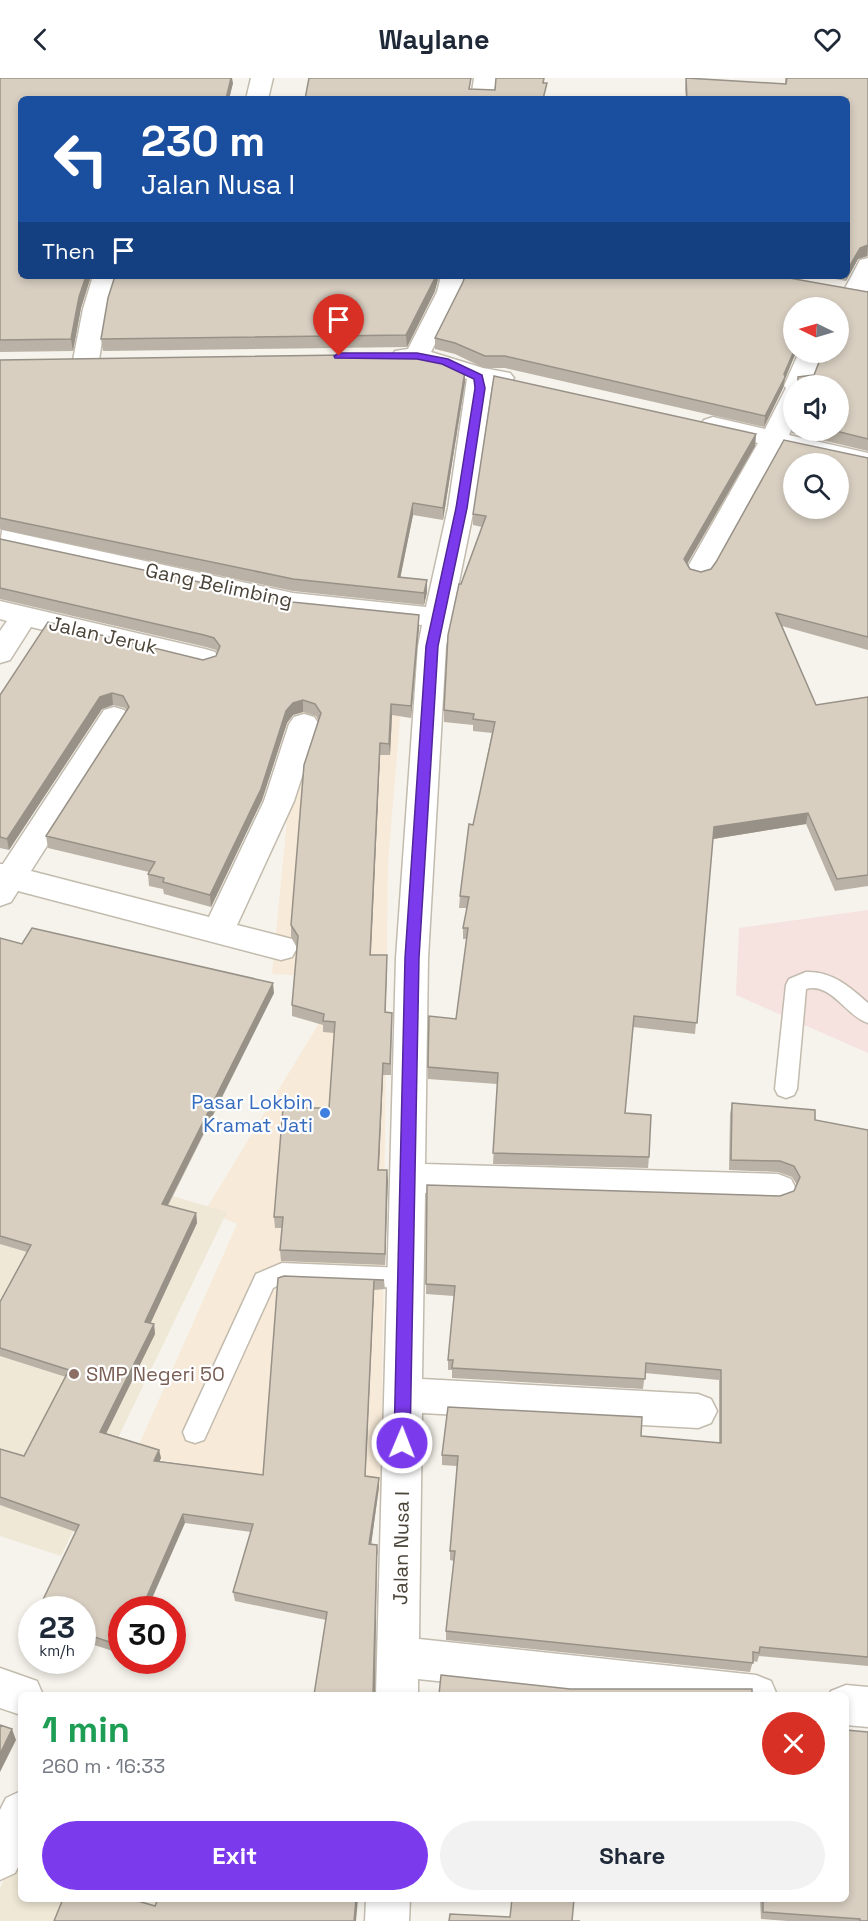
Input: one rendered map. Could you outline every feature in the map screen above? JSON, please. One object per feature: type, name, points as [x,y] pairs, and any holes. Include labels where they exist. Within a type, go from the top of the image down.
[{"type":"street","points":[[258,96],[262,78]]},
{"type":"street","points":[[482,96],[485,78]]},
{"type":"street","points":[[845,292],[868,265]]},
{"type":"street","points":[[86,360],[95,309],[104,279]]},
{"type":"street","points":[[417,356],[449,292],[452,279]]},
{"type":"street","points":[[384,356],[417,356],[445,361],[479,377],[504,378],[526,383]]},
{"type":"street","name":"Jalan Nusa I","points":[[398,1676],[412,958],[432,646],[461,508],[480,388],[479,377]]},
{"type":"street","points":[[699,572],[774,439],[783,419]]},
{"type":"street","points":[[695,422],[868,461]]},
{"type":"street","name":"Gang Belimbing","points":[[2,539],[294,602],[438,617]]},
{"type":"street","points":[[0,653],[12,613]]},
{"type":"street","name":"Jalan Jeruk","points":[[12,613],[205,659]]},
{"type":"street","points":[[114,717],[3,882],[281,948]]},
{"type":"street","points":[[218,932],[279,801],[304,724]]},
{"type":"street","points":[[408,1178],[778,1189]]},
{"type":"street","points":[[403,1395],[698,1411]]},
{"type":"street","points":[[398,1676],[699,1692]]},
{"type":"street","points":[[0,1688],[18,1694]]},
{"type":"street","points":[[849,1705],[868,1707]]},
{"type":"street","points":[[0,1858],[18,1819]]},
{"type":"street","points":[[387,1921],[388,1902]]},
{"type":"lane","points":[[786,1089],[796,985],[806,978],[822,978],[868,1015]]},
{"type":"lane","points":[[195,1432],[264,1281],[271,1275],[282,1273],[405,1278]]},
{"type":"shaded area","name":"Pasar Lokbin Kramat Jati","points":[[307,615],[408,621],[388,863],[381,1496],[134,1456],[237,1224],[205,1211],[324,1015],[329,977],[272,974]]},
{"type":"shaded area","points":[[868,910],[868,1053],[736,995],[739,928]]},
{"type":"shaded area","name":"SMP Negeri 50","points":[[0,1146],[227,1212],[61,1556],[0,1536]]},
{"type":"shaded area","points":[[18,1849],[18,1902],[284,1902],[278,1921],[0,1921],[0,1888]]},
{"type":"building","points":[[0,78],[231,78],[227,96],[18,96],[18,279],[85,279],[71,339],[0,340]]},
{"type":"building","points":[[309,78],[471,78],[469,89],[495,90],[496,78],[544,78],[543,83],[547,83],[544,96],[306,96]]},
{"type":"building","points":[[686,78],[786,84],[787,78],[868,78],[868,245],[860,248],[850,266],[850,96],[687,96]]},
{"type":"building","points":[[114,279],[434,279],[406,335],[101,339],[108,298]]},
{"type":"building","points":[[464,279],[795,279],[868,292],[868,439],[849,434],[849,375],[814,375],[819,363],[849,363],[849,297],[783,297],[783,363],[789,363],[783,375],[783,381],[765,416],[505,356],[485,356],[455,343],[435,338]]},
{"type":"building","points":[[417,354],[437,358],[465,371],[443,508],[413,503],[398,577],[427,580],[424,593],[293,579],[0,518],[0,360]]},
{"type":"building","points":[[494,376],[756,434],[684,559],[690,569],[701,572],[711,569],[716,562],[783,441],[845,453],[783,453],[783,519],[849,519],[849,454],[868,458],[868,637],[776,613],[816,705],[868,697],[868,875],[837,879],[808,813],[714,827],[697,1023],[634,1016],[625,1113],[651,1115],[649,1157],[493,1153],[498,1073],[428,1067],[429,1016],[456,1019],[468,928],[463,928],[469,897],[460,896],[469,824],[473,825],[495,722],[473,719],[474,714],[444,710],[448,635],[459,584],[461,584],[486,516],[473,514]]},
{"type":"building","points":[[0,539],[292,602],[419,615],[411,706],[391,704],[389,744],[380,743],[370,955],[387,955],[385,1012],[392,1013],[390,1064],[383,1063],[378,1170],[387,1170],[385,1254],[280,1250],[283,1217],[274,1217],[283,1108],[329,1108],[335,1022],[323,1021],[324,1014],[292,1005],[298,936],[291,925],[304,765],[321,713],[315,704],[303,700],[293,703],[286,711],[261,789],[210,895],[163,882],[164,878],[148,874],[155,862],[46,836],[129,707],[123,696],[112,693],[100,697],[7,839],[0,837],[0,695],[48,622],[203,660],[216,656],[220,646],[214,638],[204,635],[0,588]]},
{"type":"building","points":[[32,928],[273,983],[162,1204],[196,1213],[145,1322],[154,1324],[100,1432],[159,1450],[154,1461],[263,1475],[278,1278],[284,1276],[384,1280],[374,1280],[365,1476],[379,1478],[369,1544],[377,1545],[373,1692],[314,1692],[327,1612],[233,1592],[253,1524],[183,1514],[147,1596],[108,1596],[108,1641],[96,1638],[96,1596],[45,1596],[79,1525],[0,1497],[0,1449],[24,1456],[69,1370],[0,1348],[0,1302],[31,1245],[0,1236],[0,938],[22,944]]},
{"type":"building","points":[[732,1103],[815,1110],[815,1120],[868,1130],[868,1657],[760,1647],[759,1653],[753,1652],[753,1663],[446,1631],[455,1551],[450,1551],[458,1456],[442,1455],[448,1407],[642,1417],[641,1436],[721,1443],[721,1370],[646,1363],[645,1379],[452,1368],[453,1360],[448,1360],[455,1286],[426,1284],[427,1185],[780,1196],[794,1191],[800,1177],[794,1166],[780,1161],[731,1160]]},
{"type":"building","points":[[441,1675],[570,1689],[752,1689],[752,1692],[439,1692]]},
{"type":"building","points":[[0,1725],[12,1729],[0,1754]]},
{"type":"building","points":[[849,1730],[868,1732],[868,1921],[763,1912],[763,1902],[849,1902]]},
{"type":"building","points":[[62,1902],[141,1902],[155,1906],[157,1902],[356,1902],[354,1921],[54,1921]]},
{"type":"building","points":[[512,1902],[574,1902],[572,1921],[449,1921],[450,1914],[510,1917]]},
{"type":"place","name":"Pasar Lokbin Kramat Jati","points":[[325,1113]]},
{"type":"place","name":"SMP Negeri 50","points":[[74,1374]]},
{"type":"route","points":[[339,356],[417,356],[445,361],[479,377],[480,388],[461,508],[432,646],[412,958],[402,1443]]}]
